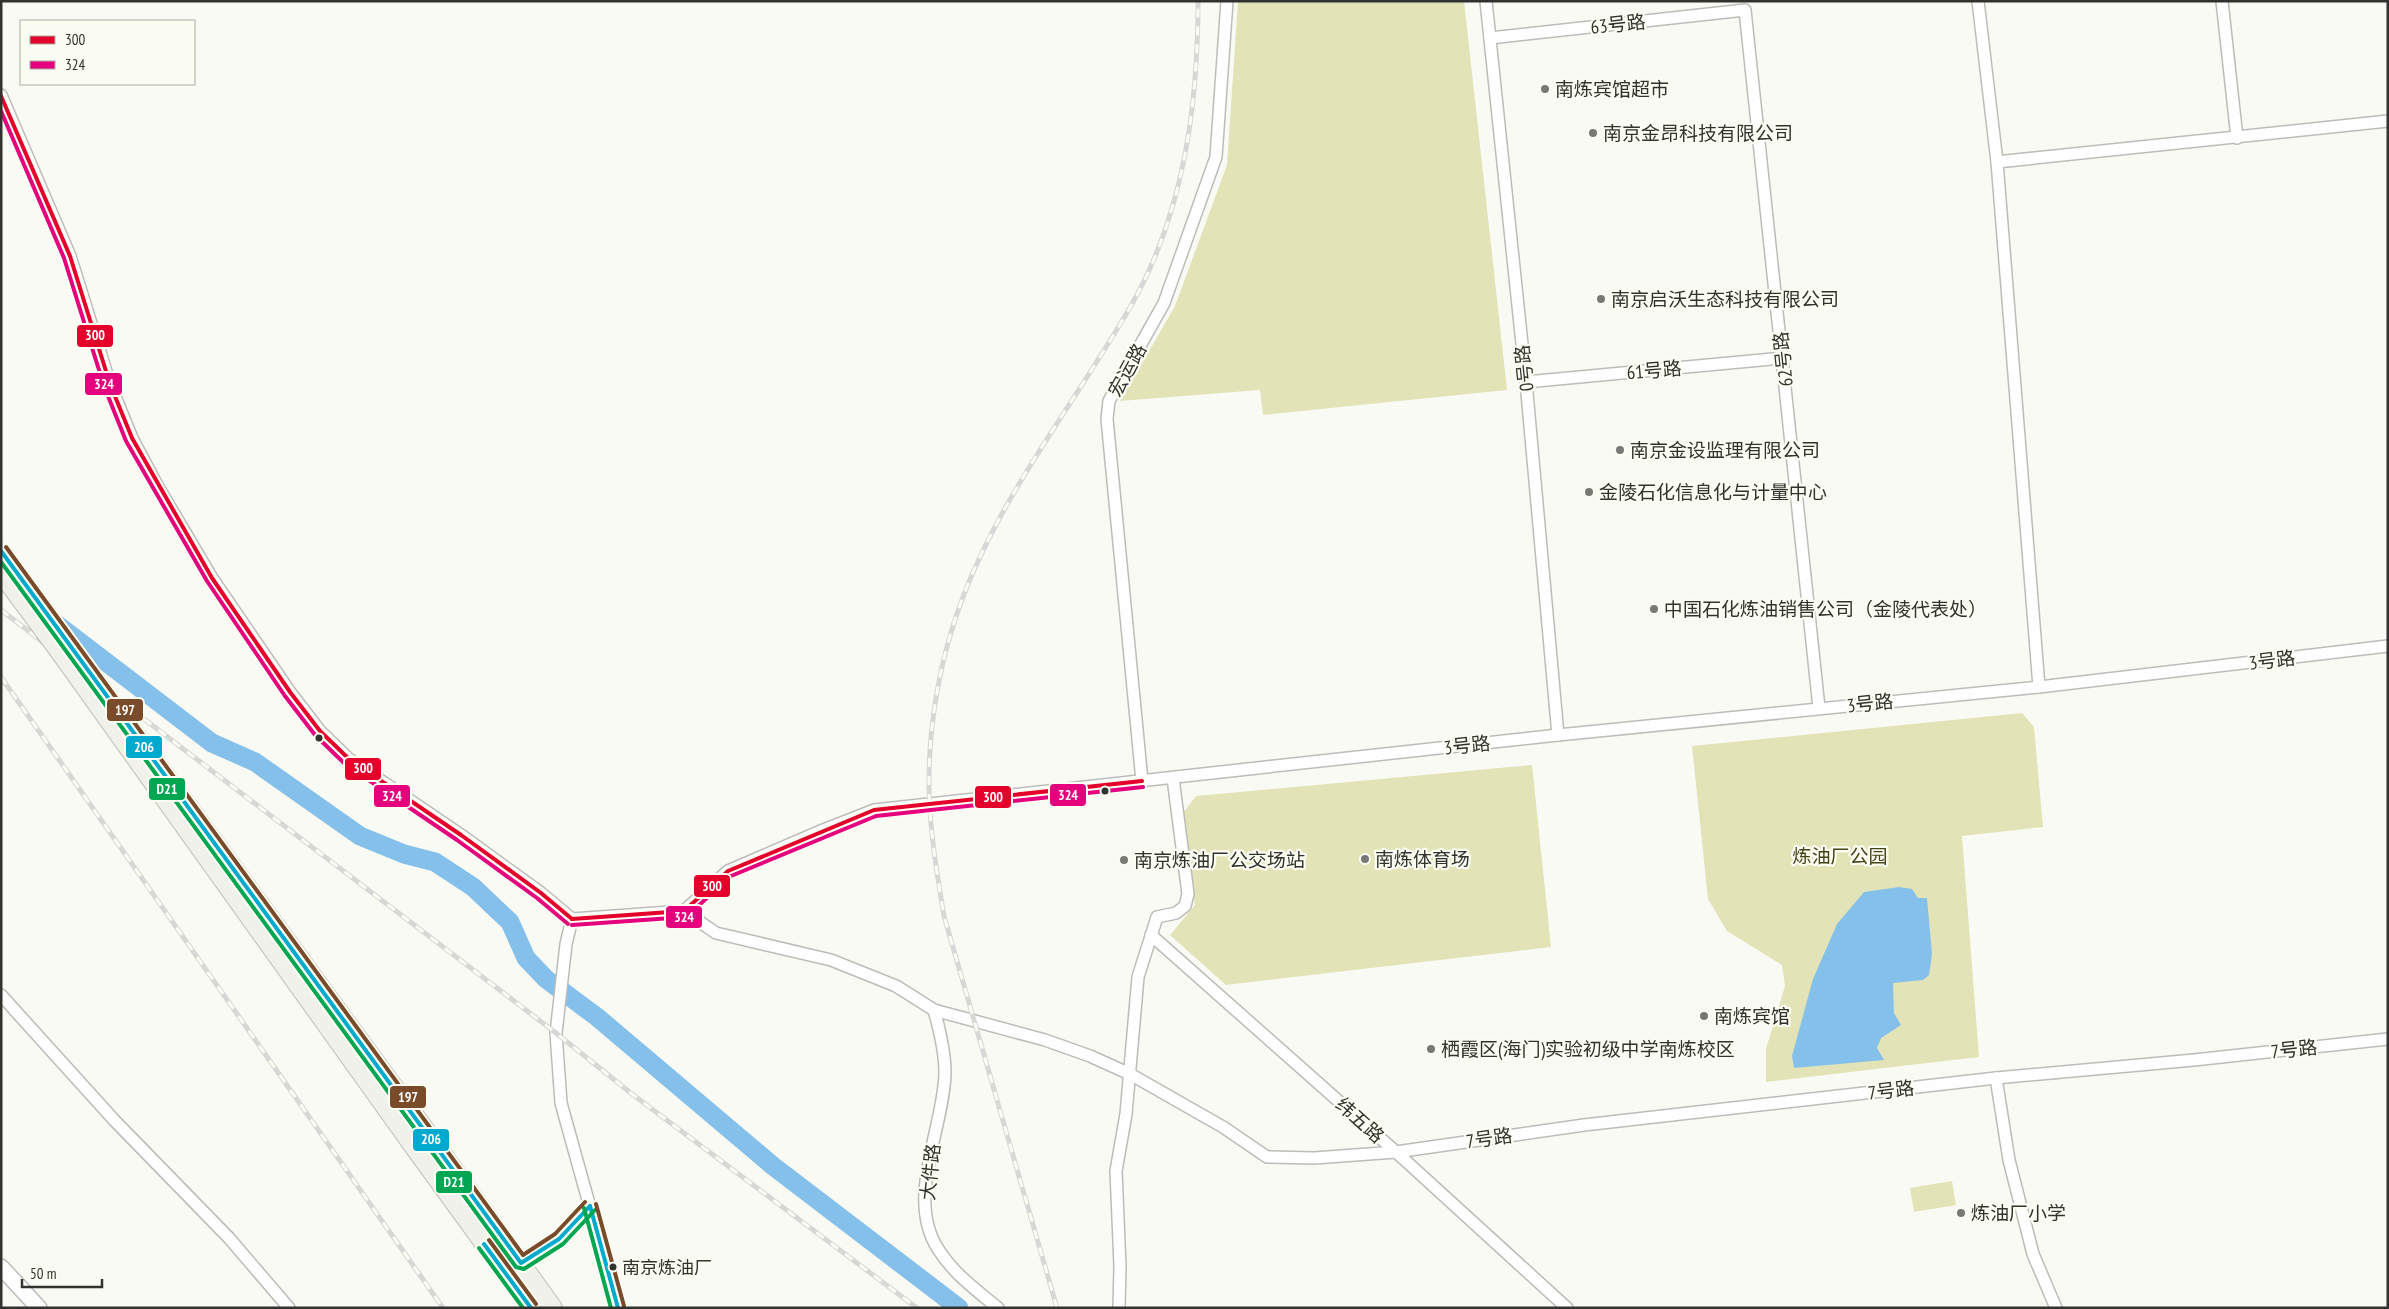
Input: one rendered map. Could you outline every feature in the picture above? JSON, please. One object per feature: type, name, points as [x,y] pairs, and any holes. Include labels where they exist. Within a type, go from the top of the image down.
[{"type":"main road","points":[[1,551],[554,1308]]},
{"type":"main road","points":[[1,573],[531,1308]]},
{"type":"street","name":"宏运路","points":[[1142,781],[1107,419],[1109,401],[1164,303],[1216,157],[1227,1]]},
{"type":"street","name":"0号路","points":[[1486,1],[1526,382],[1558,735]]},
{"type":"street","points":[[1978,1],[1997,162],[2039,686]]},
{"type":"street","points":[[2222,1],[2237,138]]},
{"type":"street","name":"63号路","points":[[1490,38],[1745,10]]},
{"type":"street","name":"62号路","points":[[1745,10],[1820,708]]},
{"type":"street","points":[[1,95],[70,256],[110,384],[132,438],[156,485],[212,578],[290,692],[320,731],[349,759],[470,841],[541,893],[572,919],[684,911]]},
{"type":"street","points":[[1997,162],[2388,121]]},
{"type":"street","name":"61号路","points":[[1526,382],[1782,358]]},
{"type":"street","name":"3号路","points":[[684,911],[728,871],[874,810],[1558,735],[2039,686],[2388,646]]},
{"type":"street","points":[[1119,1308],[1120,1266],[1116,1171],[1126,1114],[1138,977],[1157,916],[1176,913],[1185,906],[1188,894],[1173,778]]},
{"type":"street","name":"7号路","points":[[684,911],[716,933],[831,960],[896,986],[934,1010],[1045,1040],[1130,1074],[1224,1127],[1267,1157],[1314,1158],[1396,1152],[1584,1125],[1996,1078],[2194,1060],[2388,1039]]},
{"type":"street","points":[[572,919],[561,978],[556,1033],[561,1103],[618,1308]]},
{"type":"street","name":"纬五路","points":[[1151,935],[1396,1152],[1567,1308]]},
{"type":"street","points":[[1,995],[114,1120],[230,1238],[289,1308]]},
{"type":"street","name":"大件路","points":[[934,1010],[943,1041],[945,1075],[926,1183],[927,1221],[937,1248],[959,1276],[998,1308]]},
{"type":"street","points":[[1996,1078],[2013,1179],[2033,1254],[2056,1308]]},
{"type":"street","points":[[507,1275],[521,1262],[559,1239],[590,1206]]},
{"type":"street","points":[[1,1267],[39,1308]]},
{"type":"green space","points":[[1238,1],[1464,1],[1507,390],[1263,415],[1260,390],[1120,401],[1175,306],[1227,165]]},
{"type":"green space","name":"炼油厂公园","points":[[2022,713],[2034,727],[2043,827],[1962,836],[1979,1057],[1766,1082],[1766,1049],[1785,986],[1782,965],[1727,931],[1708,899],[1692,746]]},
{"type":"green space","name":"南炼体育场","points":[[1532,765],[1551,947],[1226,985],[1170,935],[1195,905],[1183,813],[1196,796]]},
{"type":"green space","points":[[1952,1181],[1956,1205],[1914,1212],[1910,1188]]},
{"type":"water","points":[[1899,887],[1912,889],[1918,898],[1927,898],[1932,954],[1929,975],[1923,980],[1893,983],[1894,1013],[1901,1025],[1881,1038],[1877,1048],[1884,1060],[1794,1068],[1792,1056],[1813,979],[1837,924],[1864,892]]},
{"type":"waterway","points":[[55,623],[212,743],[255,762],[360,836],[404,854],[435,862],[473,887],[510,922],[526,958],[546,979],[597,1017],[773,1166],[959,1308]]},
{"type":"railway","points":[[1057,1308],[944,916],[934,853],[929,790],[933,717],[948,643],[963,597],[979,558],[1019,484],[1132,304],[1150,269],[1164,232],[1176,195],[1191,118],[1195,79],[1198,1]]},
{"type":"railway","points":[[1,610],[556,1033],[632,1094],[917,1308]]},
{"type":"railway","points":[[1,677],[443,1308]]},
{"type":"transit line","name":"300","points":[[1,96],[70,256],[110,384],[132,438],[212,578],[290,692],[320,731],[349,759],[461,835],[541,893],[572,919]]},
{"type":"transit line","name":"324","points":[[1,111],[64,258],[104,386],[126,441],[207,581],[285,696],[315,735],[345,764],[457,840],[537,898],[568,924]]},
{"type":"transit line","name":"197","points":[[6,547],[523,1255],[555,1234],[585,1202]]},
{"type":"transit line","name":"206","points":[[1,551],[521,1263],[559,1239],[590,1206]]},
{"type":"transit line","name":"D21","points":[[1,562],[516,1267],[524,1269],[563,1244],[595,1210]]},
{"type":"transit line","name":"300","points":[[572,919],[684,911],[728,871],[874,810],[1142,781]]},
{"type":"transit line","name":"324","points":[[572,925],[686,917],[731,876],[876,816],[1143,787]]},
{"type":"transit line","name":"197","points":[[596,1204],[624,1306]]},
{"type":"transit line","name":"206","points":[[590,1206],[618,1308]]},
{"type":"transit line","name":"D21","points":[[584,1208],[611,1308]]},
{"type":"transit line","name":"197","points":[[489,1240],[536,1304]]},
{"type":"transit line","name":"206","points":[[484,1244],[531,1308]]},
{"type":"transit line","name":"D21","points":[[479,1248],[523,1308]]},
{"type":"place","name":"南炼宾馆超市","points":[[1545,89]]},
{"type":"place","name":"南京金昂科技有限公司","points":[[1593,133]]},
{"type":"place","name":"南京启沃生态科技有限公司","points":[[1601,299]]},
{"type":"place","name":"南京金设监理有限公司","points":[[1620,450]]},
{"type":"place","name":"金陵石化信息化与计量中心","points":[[1589,492]]},
{"type":"place","name":"中国石化炼油销售公司（金陵代表处）","points":[[1654,609]]},
{"type":"place","name":"南炼体育场","points":[[1365,859]]},
{"type":"place","name":"南京炼油厂公交场站","points":[[1124,860]]},
{"type":"place","name":"南炼宾馆","points":[[1704,1016]]},
{"type":"place","name":"栖霞区(海门)实验初级中学南炼校区","points":[[1431,1049]]},
{"type":"place","name":"炼油厂小学","points":[[1961,1213]]},
{"type":"place","name":"南京炼油厂","points":[[613,1267]]}]
